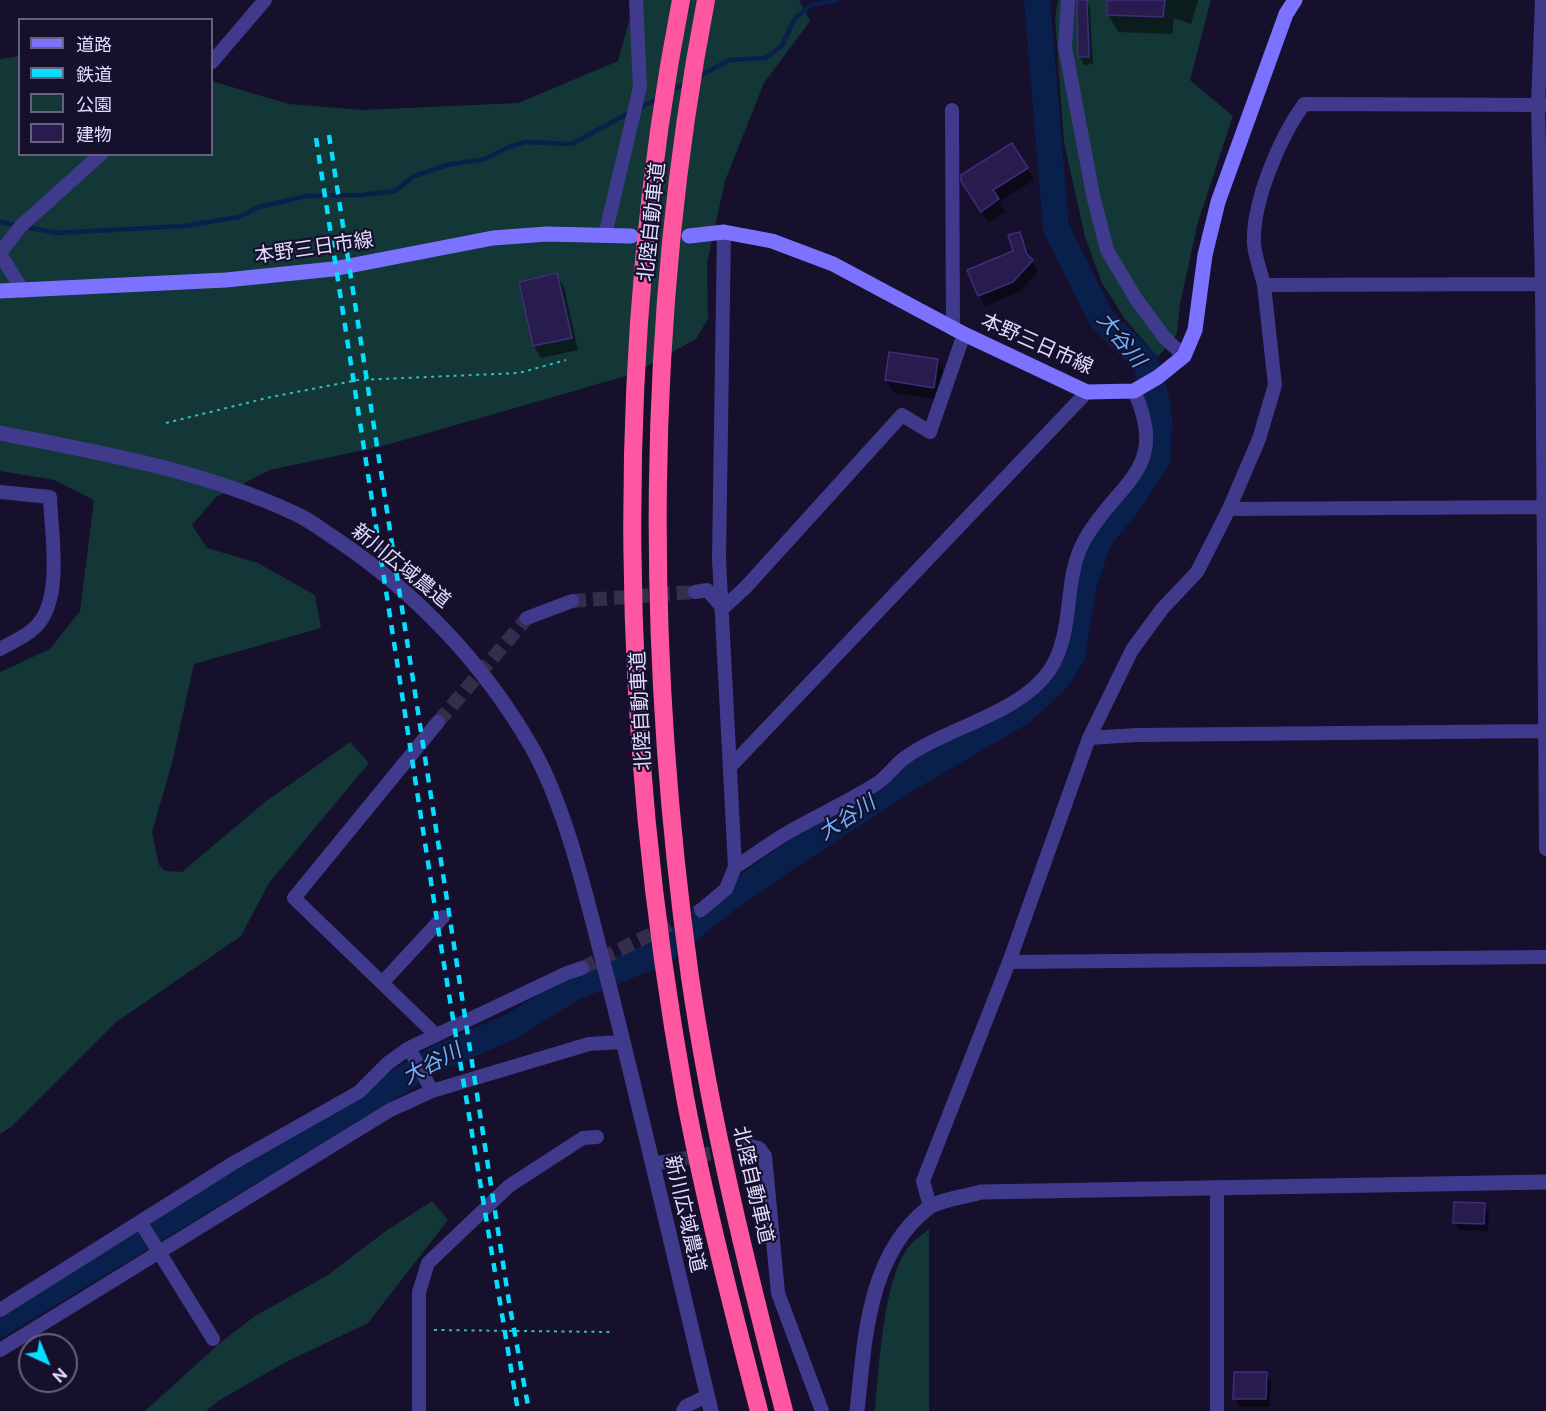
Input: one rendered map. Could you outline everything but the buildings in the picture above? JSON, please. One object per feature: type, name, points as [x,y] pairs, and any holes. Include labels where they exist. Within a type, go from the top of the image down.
[{"type":"highway","name":"北陸自動車道","points":[[681,0],[660,130],[647,248],[638,363],[634,486],[634,615],[651,855],[668,987],[686,1100],[759,1411]]},
{"type":"highway","name":"北陸自動車道","points":[[706,0],[684,135],[670,253],[661,387],[658,612],[664,733],[690,979],[708,1086],[733,1201],[784,1411]]},
{"type":"main road","name":"本野三日市線","points":[[689,236],[724,232],[772,241],[833,264],[958,331],[1087,392],[1134,391],[1158,377],[1184,356],[1195,330],[1205,255],[1218,202],[1286,14],[1295,0]]},
{"type":"main road","name":"本野三日市線","points":[[0,291],[226,280],[333,269],[493,238],[546,234],[631,236]]},
{"type":"street","points":[[213,61],[265,0]]},
{"type":"street","points":[[606,235],[639,87],[636,0]]},
{"type":"street","points":[[1068,0],[1065,47],[1093,195],[1107,250],[1136,298],[1165,338],[1184,356]]},
{"type":"street","points":[[1542,0],[1546,849]]},
{"type":"street","points":[[930,1206],[923,1181],[1009,962],[1089,738],[1132,650],[1162,609],[1197,572],[1229,509],[1259,439],[1275,385],[1264,285],[1254,245],[1255,222],[1268,177],[1290,124],[1304,104],[1542,105]]},
{"type":"street","points":[[723,608],[746,588],[903,415],[930,432],[958,331],[952,110]]},
{"type":"street","points":[[23,291],[0,254],[21,226],[99,156]]},
{"type":"street","points":[[701,910],[726,889],[735,867],[719,559],[724,232]]},
{"type":"street","points":[[1264,285],[1544,284]]},
{"type":"street","points":[[735,867],[794,829],[878,783],[906,757],[1020,697],[1048,672],[1061,651],[1067,627],[1076,563],[1083,542],[1105,511],[1130,484],[1146,444],[1147,427],[1134,391]]},
{"type":"street","points":[[730,767],[1087,392]]},
{"type":"street","name":"新川広域農道","points":[[0,433],[153,464],[237,489],[300,515],[370,562],[436,619],[495,691],[533,749],[561,813],[619,1026],[709,1403]]},
{"type":"street","points":[[0,492],[50,497],[53,578],[50,608],[39,623],[33,630],[0,649]]},
{"type":"street","points":[[1229,509],[1545,507]]},
{"type":"street","points":[[695,592],[707,590],[723,608]]},
{"type":"street","points":[[527,618],[572,601]]},
{"type":"street","points":[[436,1035],[294,898],[438,722]]},
{"type":"street","points":[[1089,738],[1136,735],[1546,731]]},
{"type":"street","points":[[382,983],[443,917]]},
{"type":"street","points":[[1009,962],[1546,957]]},
{"type":"street","points":[[0,1311],[235,1162],[359,1092],[388,1063],[409,1048],[582,968]]},
{"type":"street","points":[[0,1350],[382,1115],[432,1091],[589,1044],[623,1042]]},
{"type":"street","points":[[409,1048],[432,1091]]},
{"type":"street","points":[[419,1411],[419,1292],[429,1263],[509,1186],[582,1138],[597,1137]]},
{"type":"street","points":[[750,1146],[759,1148],[765,1156],[778,1293],[822,1411]]},
{"type":"street","points":[[652,1164],[676,1160]]},
{"type":"street","points":[[856,1411],[866,1332],[879,1275],[894,1243],[930,1206],[981,1192],[1546,1182]]},
{"type":"street","points":[[1217,1187],[1217,1411]]},
{"type":"street","points":[[141,1223],[213,1339]]},
{"type":"street","points":[[683,1411],[686,1406],[709,1403]]},
{"type":"path","points":[[166,423],[358,380],[415,375],[519,373],[566,360]]},
{"type":"path","points":[[419,1330],[610,1332]]},
{"type":"green space","points":[[635,0],[799,0],[810,21],[764,83],[725,181],[707,263],[708,319],[696,339],[633,374],[383,446],[270,470],[216,497],[192,525],[207,548],[258,563],[315,595],[321,628],[194,664],[172,763],[152,832],[159,865],[165,871],[182,872],[265,802],[350,742],[369,763],[269,883],[241,936],[115,1023],[11,1127],[0,1134],[0,672],[50,649],[80,611],[94,500],[54,480],[0,471],[0,59],[18,56],[18,156],[213,156],[213,81],[289,104],[362,110],[518,103],[618,61]]},
{"type":"green space","points":[[1058,0],[1211,0],[1190,80],[1233,116],[1198,222],[1180,304],[1177,334],[1158,357],[1125,319],[1102,283],[1085,237],[1064,142],[1055,18]]},
{"type":"green space","points":[[432,1201],[448,1220],[368,1323],[286,1362],[218,1401],[206,1411],[145,1411],[219,1344],[255,1316],[328,1275],[383,1233]]},
{"type":"green space","points":[[929,1229],[929,1411],[875,1411],[884,1323],[894,1277],[911,1244]]},
{"type":"waterway","points":[[698,77],[729,60],[765,58],[782,46],[794,20],[811,5],[837,0]]},
{"type":"waterway","name":"大谷川","points":[[0,1324],[434,1060],[512,1026],[573,988],[662,952],[713,910],[782,861],[909,778],[1022,712],[1058,678],[1072,656],[1084,583],[1100,538],[1129,503],[1158,457],[1159,419],[1156,396],[1145,362],[1101,318],[1056,228],[1037,0]]},
{"type":"waterway","points":[[671,91],[688,82]]},
{"type":"waterway","points":[[637,109],[659,98]]},
{"type":"waterway","points":[[0,222],[57,233],[184,226],[239,217],[259,207],[307,196],[362,195],[395,191],[414,176],[447,165],[485,159],[511,146],[526,142],[572,144],[629,113]]},
{"type":"tunnel","points":[[572,601],[695,592]]},
{"type":"tunnel","points":[[438,722],[527,618]]},
{"type":"tunnel","points":[[582,968],[701,910]]},
{"type":"tunnel","points":[[676,1160],[750,1146]]},
{"type":"railway","points":[[329,135],[509,1302],[529,1411]]},
{"type":"railway","points":[[316,138],[440,940],[518,1411]]}]
